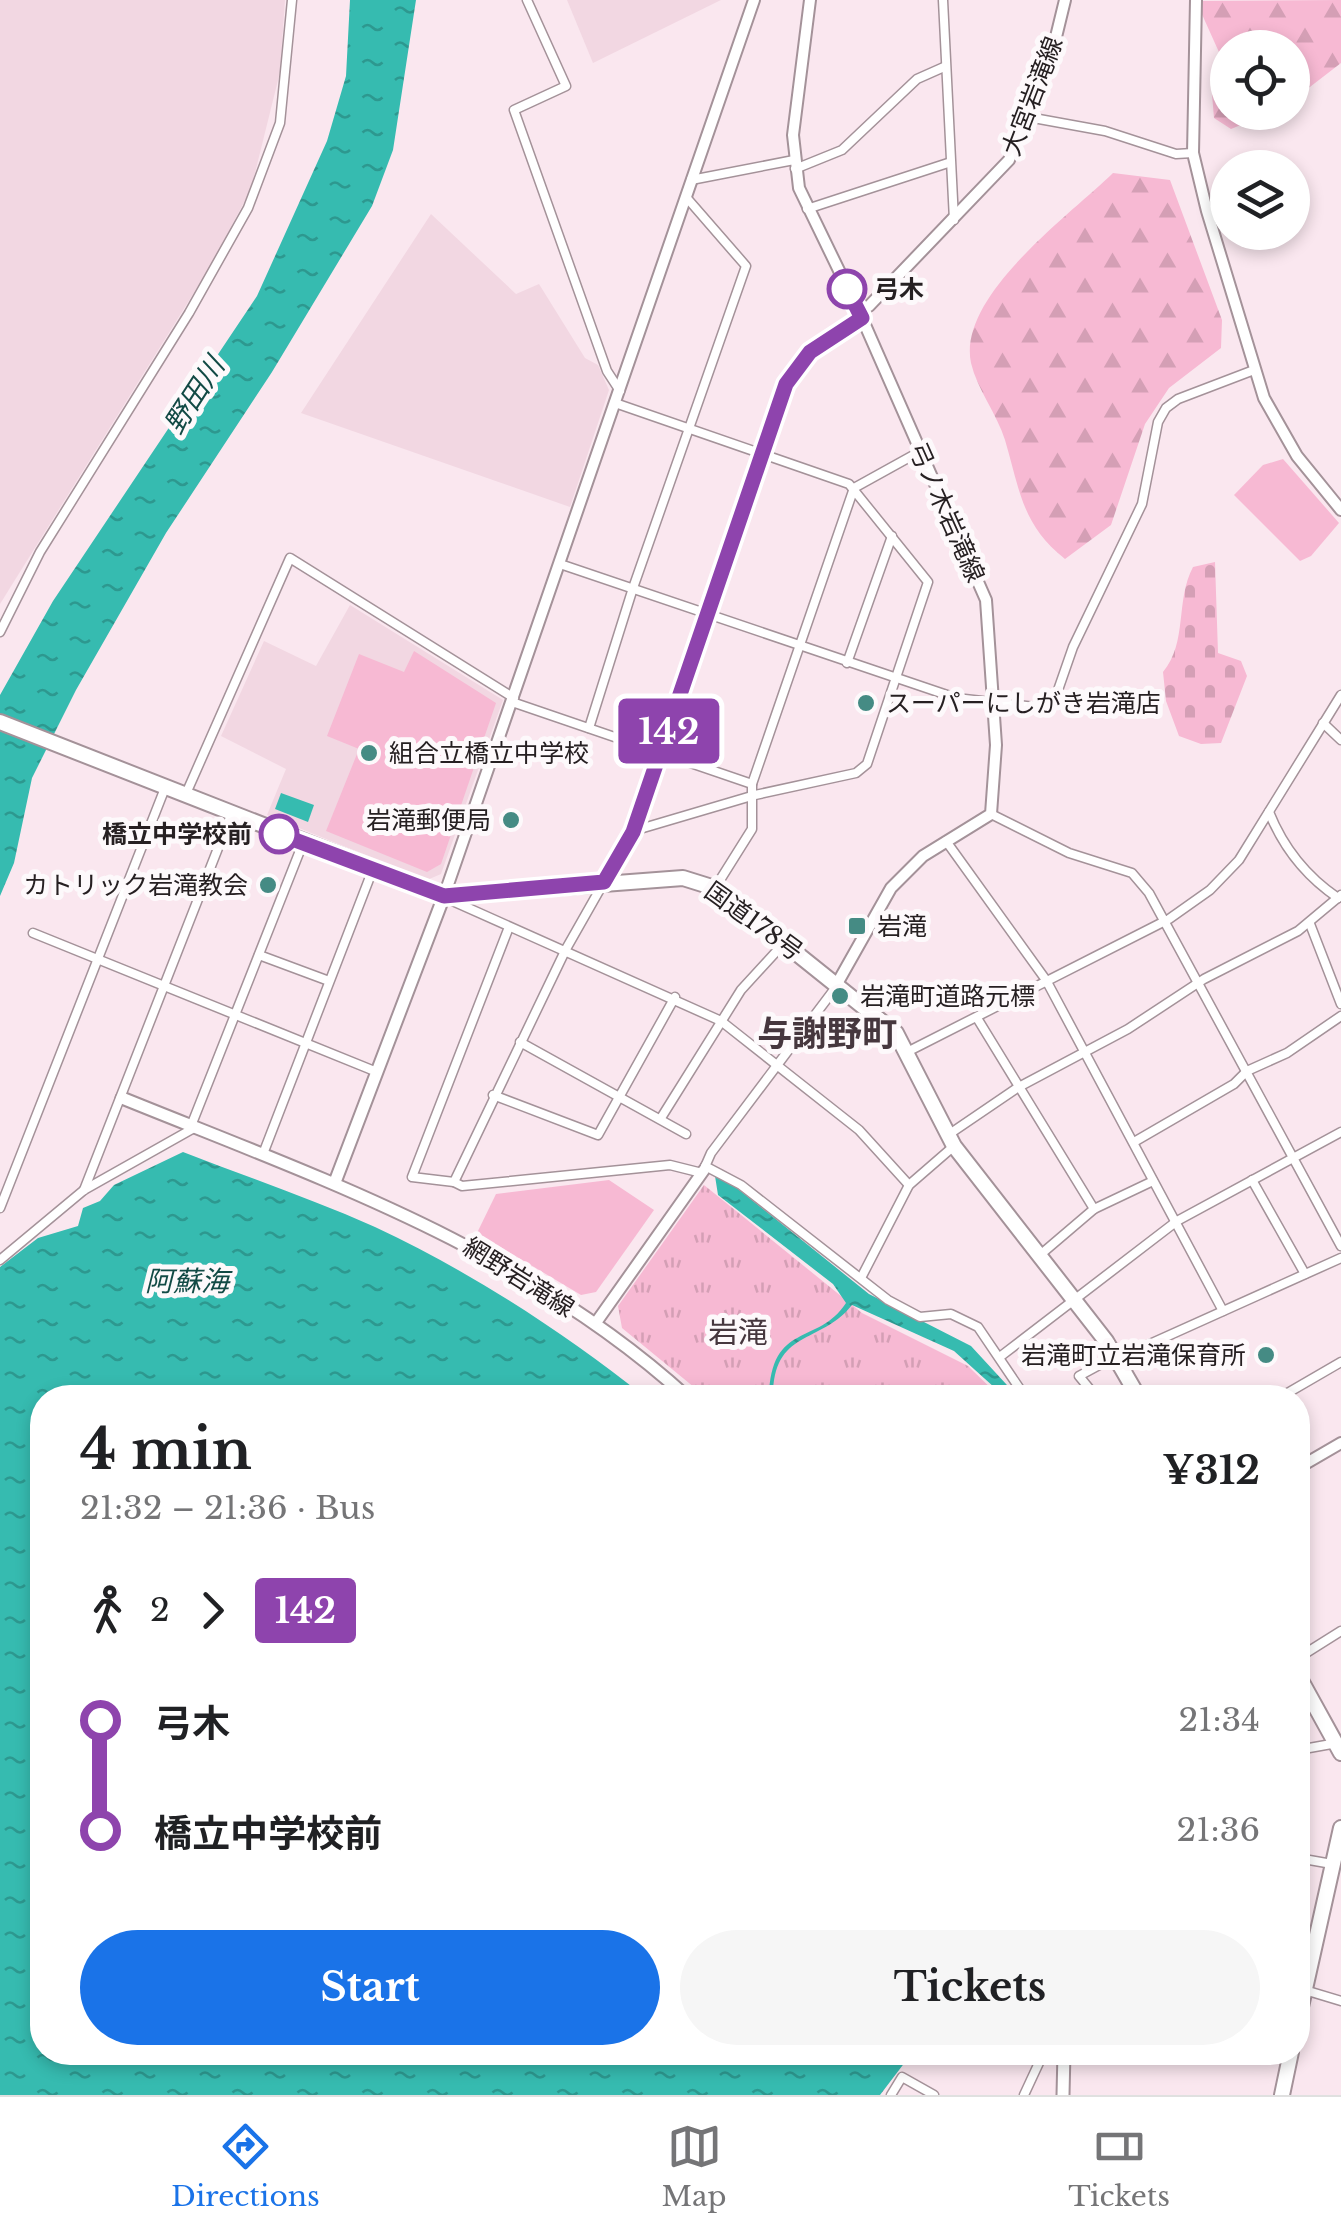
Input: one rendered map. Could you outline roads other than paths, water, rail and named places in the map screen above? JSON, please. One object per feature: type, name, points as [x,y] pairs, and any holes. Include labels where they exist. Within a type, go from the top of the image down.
[{"type":"highway","name":"国道178号","points":[[0,722],[444,896],[683,878],[715,888],[838,982],[896,1033],[909,1051],[951,1140],[1118,1359],[1133,1385]]},
{"type":"highway","points":[[1310,1695],[1340,1746]]},
{"type":"highway","points":[[1310,1949],[1341,1828]]},
{"type":"highway","points":[[1282,2095],[1288,2065]]},
{"type":"main road","points":[[335,1182],[444,896]]},
{"type":"main road","name":"網野岩滝線","points":[[122,1098],[335,1182],[471,1245],[594,1324],[671,1385]]},
{"type":"main road","points":[[1064,2065],[1064,2095]]},
{"type":"street","points":[[0,632],[40,552],[190,313],[248,208],[280,123],[292,0]]},
{"type":"street","points":[[527,0],[566,86],[514,110],[618,397],[691,429],[854,488],[928,582],[867,764],[856,773],[755,795],[633,832]]},
{"type":"street","points":[[754,0],[444,896],[676,997],[721,1021],[859,1130],[909,1185]]},
{"type":"street","name":"弓ノ木岩滝線","points":[[810,0],[795,165],[807,210],[860,314],[986,600],[996,745],[991,814]]},
{"type":"street","points":[[942,0],[954,220]]},
{"type":"street","name":"大宮岩滝線","points":[[860,314],[1009,160],[1028,117],[1066,0]]},
{"type":"street","points":[[1196,0],[1193,153],[1254,370],[1290,445],[1341,510]]},
{"type":"street","points":[[691,180],[795,165],[842,150],[917,80],[944,67]]},
{"type":"street","points":[[1028,117],[1105,130],[1176,154],[1193,153]]},
{"type":"street","points":[[807,210],[948,164]]},
{"type":"street","points":[[589,728],[632,588],[746,266],[686,196]]},
{"type":"street","points":[[454,1182],[566,949],[633,832],[786,384],[810,352],[860,314]]},
{"type":"street","points":[[560,564],[956,698],[1035,707],[1057,693],[1073,648],[1142,504],[1158,422],[1166,408],[1254,370]]},
{"type":"street","points":[[715,888],[752,829],[752,784],[854,488],[919,452]]},
{"type":"street","points":[[847,664],[892,536]]},
{"type":"street","points":[[184,796],[290,558],[513,700],[752,784]]},
{"type":"street","points":[[909,1051],[1164,919],[1210,890],[1239,860],[1341,696]]},
{"type":"street","points":[[1323,723],[1341,740]]},
{"type":"street","points":[[0,1208],[165,788]]},
{"type":"street","points":[[860,1278],[909,1185],[951,1140],[1017,1088],[1310,924],[1339,896],[1305,872],[1278,836],[1269,812]]},
{"type":"street","points":[[594,1324],[838,982],[891,888],[923,856],[991,814],[1069,853],[1132,873],[1164,919],[1341,1246]]},
{"type":"street","points":[[84,1190],[231,815]]},
{"type":"street","points":[[946,841],[1046,980],[1223,1311]]},
{"type":"street","points":[[0,1260],[84,1190],[193,1127],[303,843]]},
{"type":"street","points":[[263,1154],[372,869]]},
{"type":"street","points":[[1310,924],[1341,1004]]},
{"type":"street","points":[[509,926],[412,1177],[462,1186],[670,1165],[704,1170],[741,1184],[860,1278],[920,1317],[951,1314],[978,1328],[1018,1385]]},
{"type":"street","points":[[33,933],[94,961],[377,1072]]},
{"type":"street","points":[[661,1118],[741,990],[786,942]]},
{"type":"street","points":[[259,955],[329,981]]},
{"type":"street","points":[[493,1094],[598,1135],[676,997]]},
{"type":"street","points":[[1134,1142],[1234,1084],[1247,1071],[1288,1053],[1341,1016]]},
{"type":"street","points":[[978,1018],[1017,1088],[1094,1209]]},
{"type":"street","points":[[520,1042],[621,1094],[686,1134]]},
{"type":"street","points":[[1001,1356],[1177,1221],[1341,1132]]},
{"type":"street","points":[[1039,1256],[1094,1209],[1152,1180]]},
{"type":"street","points":[[1252,1180],[1305,1274]]},
{"type":"street","points":[[1086,1385],[1079,1376],[1341,1258]]},
{"type":"street","points":[[1301,1385],[1341,1362]]},
{"type":"street","points":[[1310,1461],[1341,1443]]},
{"type":"street","points":[[1310,1650],[1341,1631]]},
{"type":"street","points":[[1310,1749],[1340,1746]]},
{"type":"street","points":[[1310,1860],[1332,1864]]},
{"type":"street","points":[[1310,1991],[1341,2001]]},
{"type":"street","points":[[1024,2095],[1038,2065]]},
{"type":"street","points":[[891,2095],[902,2077],[934,2095]]},
{"type":"water","name":"野田川","points":[[350,0],[416,0],[393,150],[372,206],[272,372],[166,533],[76,690],[32,778],[14,863],[0,896],[0,695],[53,601],[257,296],[327,141],[346,76]]},
{"type":"water","points":[[281,793],[314,805],[308,822],[275,809]]},
{"type":"water","name":"阿蘇海","points":[[183,1152],[327,1207],[446,1263],[515,1304],[629,1385],[30,1385],[30,2065],[903,2065],[880,2095],[0,2095],[0,1267],[38,1238],[78,1226],[83,1208],[100,1201],[114,1185]]},
{"type":"water","points":[[715,1176],[737,1188],[869,1294],[971,1346],[1007,1385],[992,1385],[954,1351],[852,1305],[839,1318],[790,1349],[781,1360],[774,1385],[770,1385],[778,1356],[787,1345],[835,1316],[846,1303],[833,1284],[718,1195]]},
{"type":"place","name":"弓木","points":[[847,289]]},
{"type":"place","name":"スーパーにしがき岩滝店","points":[[866,703]]},
{"type":"place","name":"組合立橋立中学校","points":[[369,753]]},
{"type":"place","name":"岩滝郵便局","points":[[511,820]]},
{"type":"place","name":"橋立中学校前","points":[[279,834]]},
{"type":"place","name":"カトリック岩滝教会","points":[[268,885]]},
{"type":"place","name":"岩滝","points":[[857,926]]},
{"type":"place","name":"岩滝町道路元標","points":[[840,996]]},
{"type":"place","name":"岩滝町立岩滝保育所","points":[[1266,1355]]},
{"type":"district","name":"与謝野町","points":[[827,1034]]},
{"type":"district","name":"岩滝","points":[[738,1333]]}]
